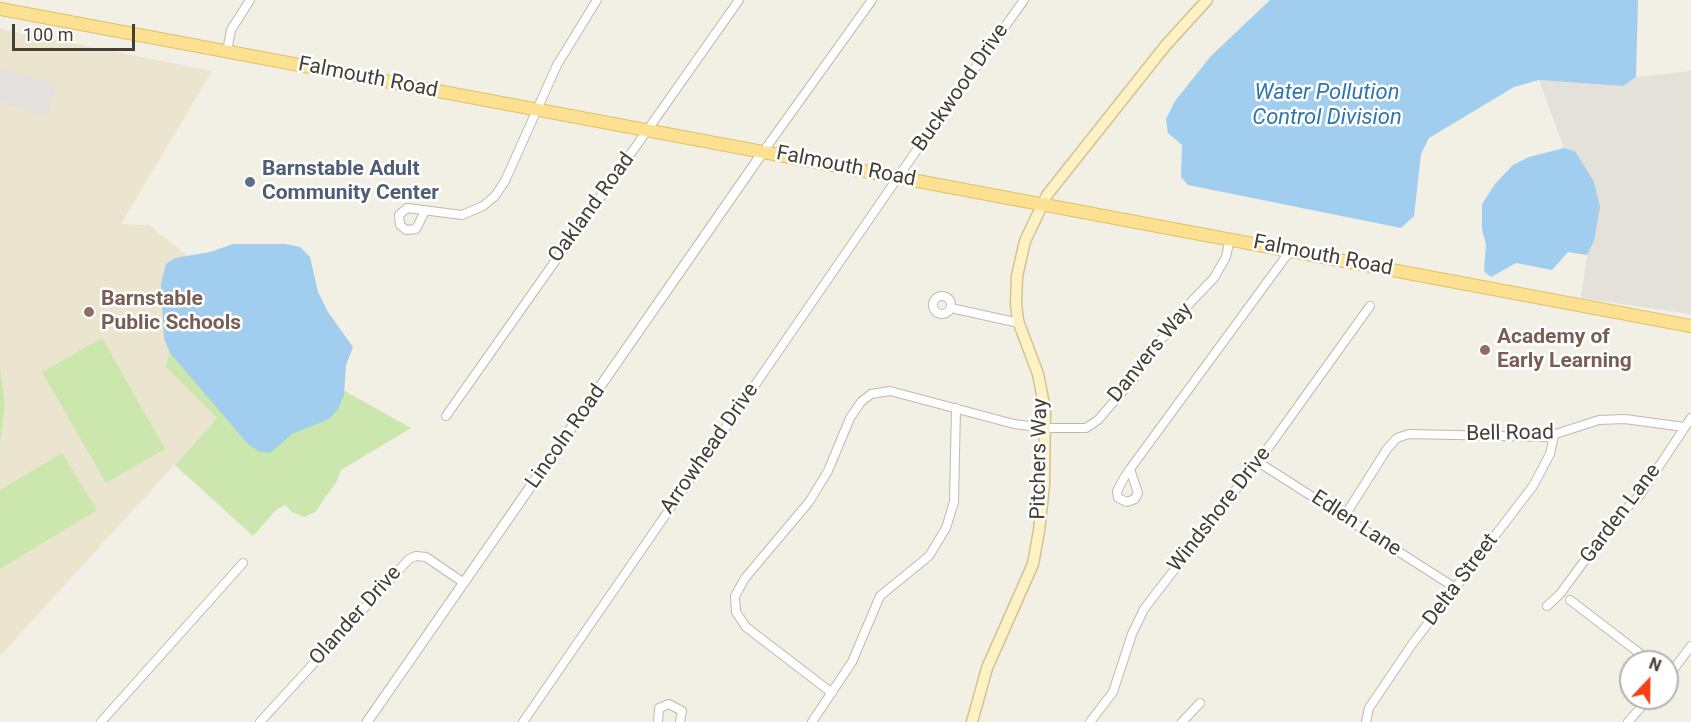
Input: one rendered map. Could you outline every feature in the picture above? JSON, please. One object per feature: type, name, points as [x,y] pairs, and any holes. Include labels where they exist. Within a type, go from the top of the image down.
[{"type":"main road","name":"Pitchers Way","points":[[972,722],[987,668],[1035,557],[1043,496],[1045,428],[1041,388],[1019,323],[1016,304],[1019,268],[1025,241],[1043,203],[1140,76],[1207,0]]},
{"type":"main road","name":"Falmouth Road","points":[[0,9],[1691,326]]},
{"type":"street","points":[[227,51],[231,30],[250,0]]},
{"type":"street","points":[[425,211],[462,215],[476,211],[489,202],[505,181],[557,65],[595,3],[585,0]]},
{"type":"street","name":"Oakland Road","points":[[446,416],[739,0]]},
{"type":"street","points":[[763,152],[872,0]]},
{"type":"street","name":"Buckwood Drive","points":[[899,177],[1024,0]]},
{"type":"street","name":"Lincoln Road","points":[[367,722],[763,152]]},
{"type":"street","name":"Arrowhead Drive","points":[[523,722],[899,177]]},
{"type":"street","name":"Danvers Way","points":[[832,693],[758,638],[742,622],[735,607],[737,590],[808,502],[828,471],[850,418],[865,398],[890,391],[1014,424],[1079,430],[1098,420],[1135,377],[1149,349],[1166,335],[1190,303],[1214,278],[1226,257],[1230,238]]},
{"type":"street","points":[[1130,469],[1291,250]]},
{"type":"street","name":"Windshore Drive","points":[[1090,722],[1113,692],[1138,618],[1258,462],[1370,306]]},
{"type":"street","points":[[951,308],[1019,323]]},
{"type":"street","points":[[812,722],[852,662],[880,596],[928,556],[946,528],[954,502],[956,408]]},
{"type":"street","name":"Garden Lane","points":[[1546,606],[1560,594],[1613,522],[1640,495],[1691,418]]},
{"type":"street","name":"Bell Road","points":[[1344,517],[1387,449],[1397,438],[1405,435],[1554,436],[1585,424],[1611,419],[1684,427]]},
{"type":"street","name":"Delta Street","points":[[1366,722],[1369,708],[1454,587],[1533,486],[1550,454],[1554,436]]},
{"type":"street","name":"Edlen Lane","points":[[1258,462],[1454,587]]},
{"type":"street","name":"Olander Drive","points":[[260,722],[409,559],[416,556],[426,557],[464,583]]},
{"type":"street","points":[[100,722],[243,563]]},
{"type":"street","points":[[1570,600],[1635,650]]},
{"type":"street","points":[[1679,662],[1691,646]]},
{"type":"street","points":[[1182,722],[1200,703]]},
{"type":"street","points":[[658,722],[659,708],[669,704],[681,711],[680,722]]},
{"type":"street","points":[[1628,722],[1638,710]]},
{"type":"shaded area","name":"Barnstable Public Schools","points":[[0,29],[212,71],[121,224],[149,225],[189,257],[166,367],[217,418],[0,656]]},
{"type":"shaded area","points":[[0,68],[57,84],[47,116],[0,102]]},
{"type":"shaded area","points":[[1691,71],[1691,314],[1581,298],[1587,255],[1594,241],[1575,151],[1564,148],[1539,80],[1623,86],[1636,77]]},
{"type":"green space","points":[[189,257],[325,380],[411,428],[341,470],[337,481],[315,512],[304,517],[292,512],[285,505],[276,510],[253,536],[175,465],[217,418],[166,367]]},
{"type":"green space","points":[[102,338],[165,449],[106,483],[42,372]]},
{"type":"green space","points":[[0,367],[5,405],[0,444]]},
{"type":"green space","points":[[62,453],[97,510],[0,569],[0,490]]},
{"type":"water","name":"Water Pollution Control Division","points":[[1270,0],[1638,0],[1636,77],[1623,86],[1539,80],[1514,87],[1429,138],[1421,154],[1414,216],[1401,228],[1188,185],[1181,177],[1182,145],[1168,133],[1166,119],[1175,101],[1211,56]]},
{"type":"water","points":[[1564,148],[1575,151],[1594,182],[1600,207],[1594,241],[1587,255],[1568,252],[1552,270],[1516,263],[1491,277],[1484,271],[1486,244],[1482,230],[1482,204],[1495,184],[1513,165],[1529,157]]},
{"type":"water","points":[[233,244],[286,244],[300,247],[310,257],[318,292],[328,312],[353,347],[346,365],[344,395],[338,409],[329,419],[292,434],[270,453],[258,451],[248,444],[170,353],[164,338],[161,284],[166,264],[175,258],[210,252]]},
{"type":"place","name":"Barnstable Adult Community Center","points":[[250,182]]},
{"type":"place","name":"Barnstable Public Schools","points":[[89,312]]},
{"type":"place","name":"Academy of Early Learning","points":[[1485,350]]}]
